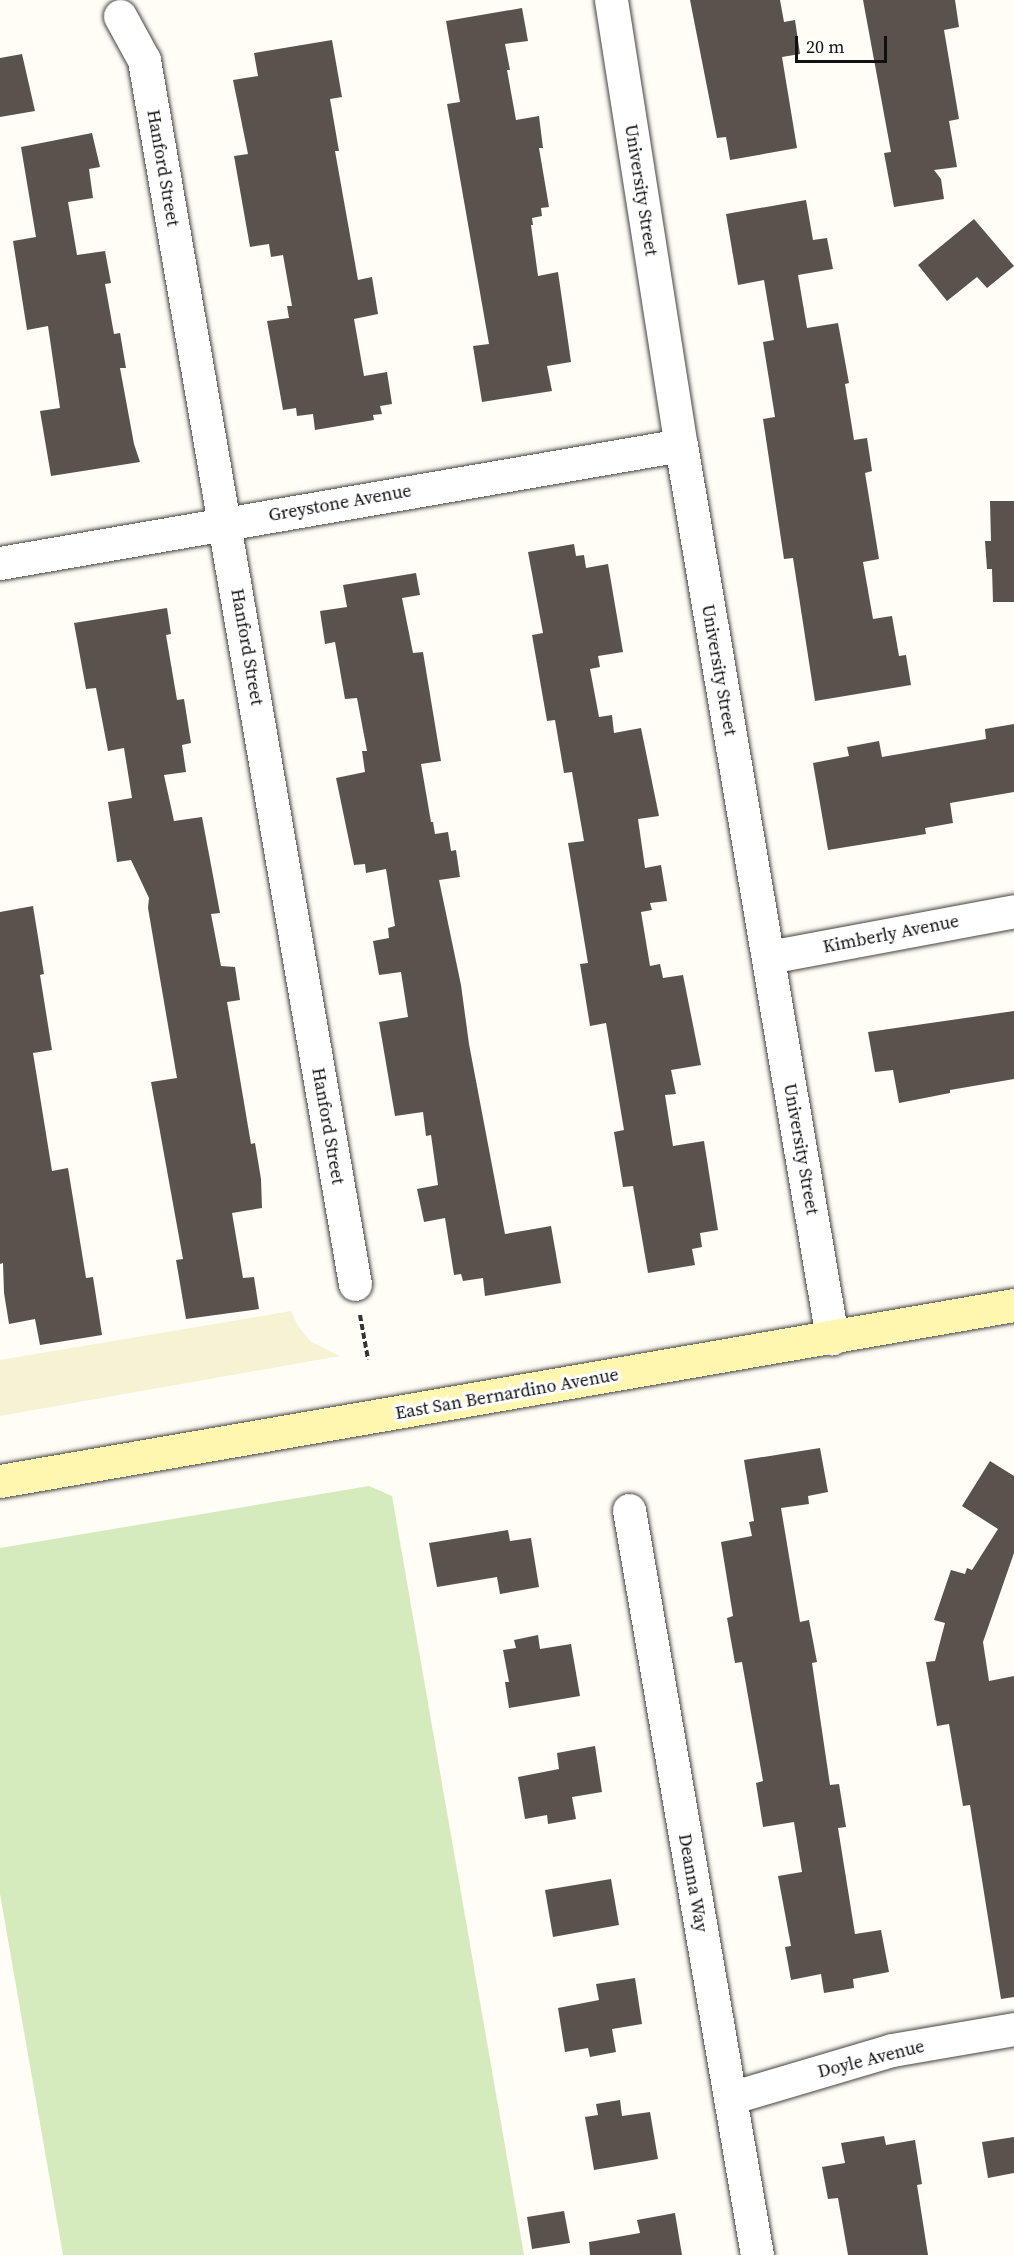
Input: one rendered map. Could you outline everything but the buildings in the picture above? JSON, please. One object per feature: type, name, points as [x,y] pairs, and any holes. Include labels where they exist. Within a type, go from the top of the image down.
[{"type":"street","name":"University Street","points":[[611,0],[681,446],[832,1338]]},
{"type":"street","name":"Hanford Street","points":[[120,16],[144,60],[226,523],[355,1284]]},
{"type":"street","name":"Greystone Avenue","points":[[0,563],[681,446]]},
{"type":"street","name":"Kimberly Avenue","points":[[769,957],[1014,911]]},
{"type":"street","name":"East San Bernardino Avenue","points":[[0,1481],[1014,1305]]},
{"type":"street","name":"Deanna Way","points":[[629,1510],[757,2255]]},
{"type":"street","name":"Doyle Avenue","points":[[729,2098],[892,2050],[1014,2029]]},
{"type":"path","points":[[355,1284],[368,1359]]},
{"type":"shaded area","points":[[291,1311],[298,1326],[310,1341],[340,1356],[0,1416],[0,1360]]},
{"type":"green space","points":[[369,1486],[392,1496],[524,2255],[63,2255],[0,1894],[0,1548]]}]
